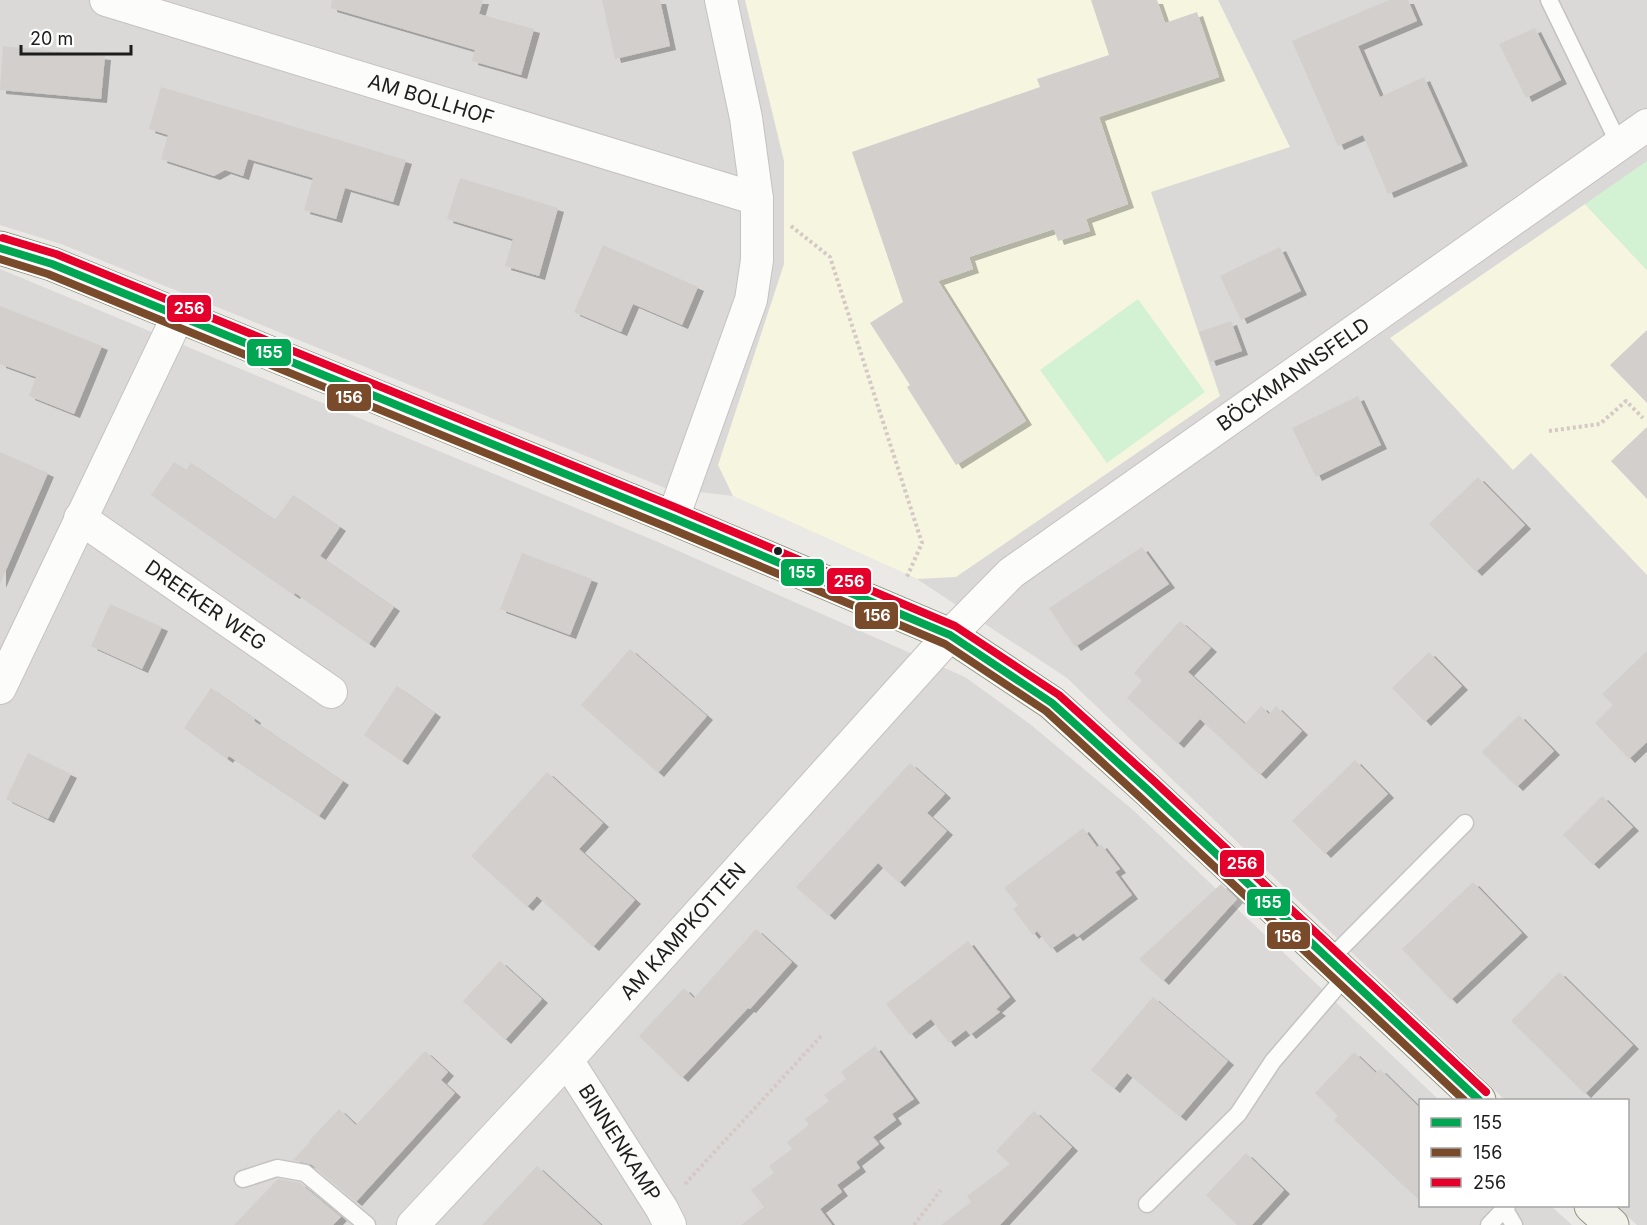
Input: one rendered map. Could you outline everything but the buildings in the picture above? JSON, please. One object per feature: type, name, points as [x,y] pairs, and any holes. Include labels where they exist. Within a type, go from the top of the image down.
[{"type":"main road","points":[[0,248],[52,264],[673,518],[950,635],[1052,703],[1477,1099]]},
{"type":"main road","points":[[1592,1207],[1612,1225]]},
{"type":"street","name":"AM BOLLHOF","points":[[106,0],[757,199]]},
{"type":"street","points":[[673,518],[751,300],[757,260],[757,199],[746,118],[721,0]]},
{"type":"street","name":"BÖCKMANNSFELD","points":[[950,635],[1011,573],[1647,125]]},
{"type":"street","points":[[0,688],[178,316]]},
{"type":"street","name":"DREEKER WEG","points":[[80,518],[331,692]]},
{"type":"street","name":"AM KAMPKOTTEN","points":[[413,1225],[567,1060],[950,635]]},
{"type":"street","name":"BINNENKAMP","points":[[567,1060],[666,1217]]},
{"type":"lane","points":[[1549,0],[1619,144]]},
{"type":"lane","points":[[1147,1204],[1238,1114],[1338,968],[1465,823]]},
{"type":"lane","points":[[243,1179],[278,1168],[305,1173],[367,1225]]},
{"type":"lane","points":[[1489,1225],[1506,1207],[1514,1225]]},
{"type":"path","points":[[757,199],[830,257],[922,543],[893,610]]},
{"type":"path","points":[[1549,431],[1600,424],[1626,401],[1643,418]]},
{"type":"path","points":[[666,1217],[823,1034]]},
{"type":"path","points":[[914,1225],[941,1190]]},
{"type":"shaded area","points":[[0,0],[1647,0],[1647,1225],[1637,1225],[1617,1207],[1629,1207],[1629,1099],[1504,1099],[1067,678],[917,579],[733,496],[665,488],[61,244],[0,225]]},
{"type":"shaded area","points":[[745,0],[1218,0],[1290,147],[1151,192],[1220,396],[956,577],[917,579],[733,496],[718,465],[784,264],[784,161]]},
{"type":"shaded area","points":[[1585,204],[1647,270],[1647,575],[1531,453],[1513,470],[1390,338]]},
{"type":"shaded area","points":[[0,269],[658,542],[965,677],[1030,724],[1133,810],[1438,1099],[1419,1099],[1419,1207],[1552,1207],[1572,1225],[0,1225]]},
{"type":"green space","points":[[1647,161],[1647,270],[1585,204]]},
{"type":"green space","points":[[1138,299],[1205,392],[1107,463],[1040,370]]},
{"type":"transit line","name":"256","points":[[3,238],[56,254],[677,508],[955,626],[1059,695],[1486,1092]]},
{"type":"transit line","name":"155","points":[[0,248],[52,264],[673,518],[950,635],[1052,703],[1478,1099]]},
{"type":"transit line","name":"156","points":[[0,259],[48,274],[669,528],[945,644],[1046,711],[1463,1099]]}]
